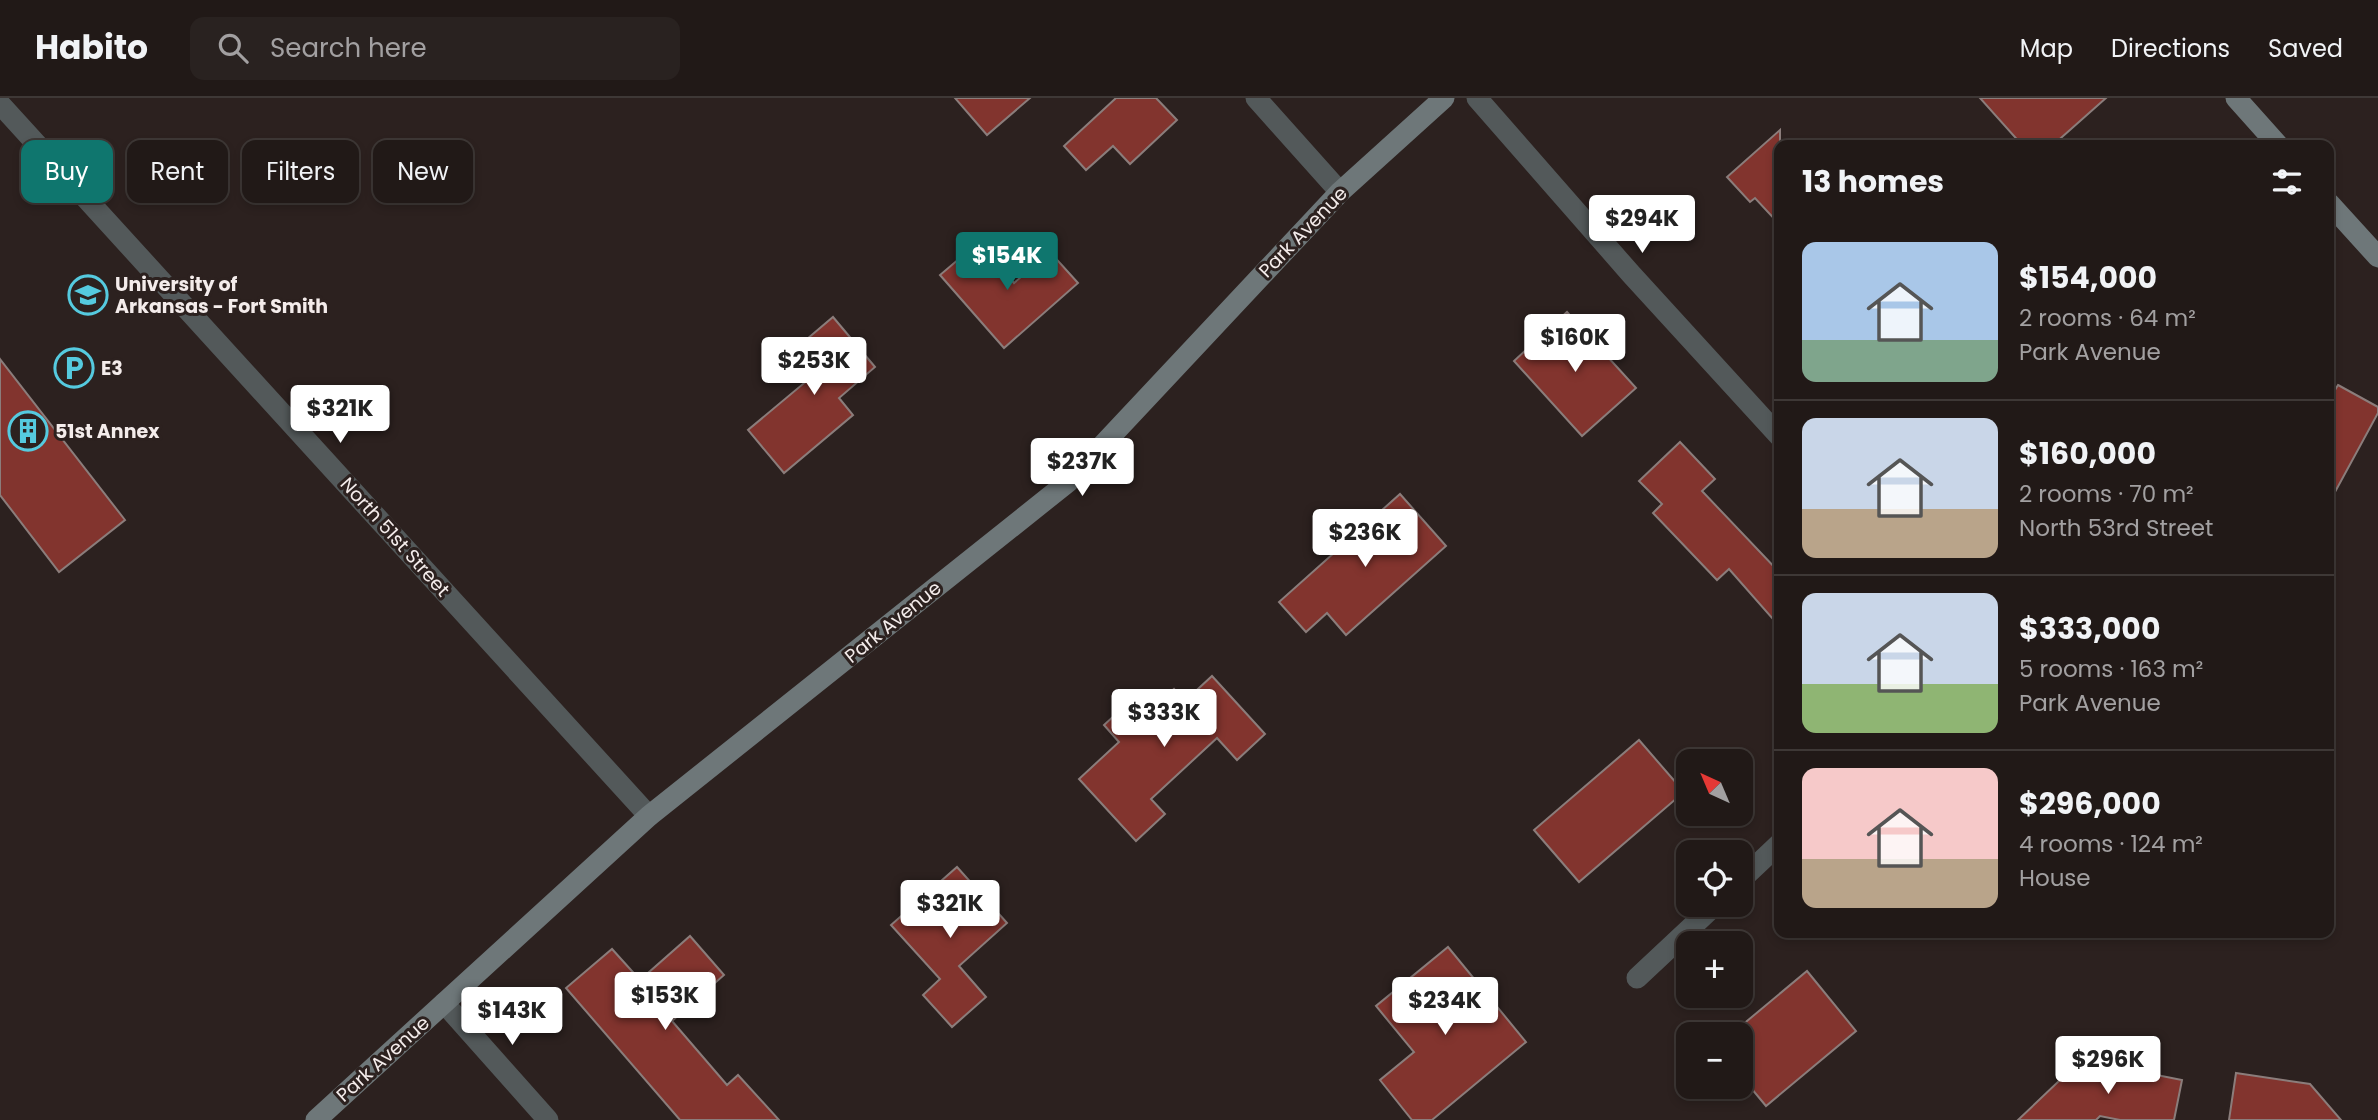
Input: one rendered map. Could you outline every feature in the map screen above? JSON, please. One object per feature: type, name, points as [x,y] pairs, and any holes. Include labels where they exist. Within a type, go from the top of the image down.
[{"type":"street","points":[[1256,98],[1340,192]]},
{"type":"street","name":"Park Avenue","points":[[316,1120],[649,816],[1068,482],[1340,192],[1444,98]]},
{"type":"street","points":[[1477,98],[1631,274],[1774,430]]},
{"type":"street","points":[[2236,98],[2274,140]]},
{"type":"street","name":"North 51st Street","points":[[0,104],[649,816]]},
{"type":"street","points":[[2334,209],[2378,257]]},
{"type":"street","points":[[1753,869],[1774,849]]},
{"type":"street","points":[[1637,978],[1702,917]]},
{"type":"street","points":[[444,1003],[548,1120]]},
{"type":"building","points":[[955,98],[1030,98],[987,135]]},
{"type":"building","points":[[1116,98],[1156,98],[1177,120],[1130,164],[1113,146],[1086,170],[1064,146]]},
{"type":"building","points":[[1980,98],[2106,98],[2059,140],[2018,140]]},
{"type":"building","points":[[1780,130],[1780,140],[1774,140],[1774,219],[1755,198],[1750,202],[1727,177]]},
{"type":"building","points":[[979,242],[1014,283],[1050,252],[1078,283],[1004,348],[940,275]]},
{"type":"building","points":[[1567,312],[1636,388],[1582,436],[1514,361]]},
{"type":"building","points":[[833,317],[875,367],[839,398],[853,415],[784,473],[748,430],[815,374],[794,350]]},
{"type":"building","name":"51st Annex","points":[[0,359],[125,520],[59,572],[0,495]]},
{"type":"building","points":[[2338,385],[2378,407],[2378,413],[2334,494],[2334,392]]},
{"type":"building","points":[[1680,442],[1715,479],[1702,491],[1774,567],[1774,620],[1729,569],[1717,580],[1653,513],[1662,504],[1639,481]]},
{"type":"building","points":[[1400,494],[1446,546],[1346,635],[1327,613],[1306,632],[1279,602]]},
{"type":"building","points":[[1212,676],[1265,734],[1237,760],[1217,738],[1151,799],[1165,814],[1136,841],[1079,779],[1119,742],[1104,725],[1141,691],[1155,706],[1174,689],[1185,701]]},
{"type":"building","points":[[1639,740],[1676,783],[1676,799],[1579,882],[1534,830]]},
{"type":"building","points":[[957,867],[1007,923],[959,966],[986,997],[952,1027],[923,995],[940,979],[891,925]]},
{"type":"building","points":[[690,936],[724,975],[672,1021],[727,1085],[738,1075],[779,1120],[680,1120],[566,988],[612,949],[640,980]]},
{"type":"building","points":[[1448,947],[1526,1042],[1432,1120],[1412,1120],[1380,1080],[1414,1052],[1376,1006]]},
{"type":"building","points":[[1807,971],[1856,1031],[1766,1106],[1753,1090],[1753,1022],[1746,1022]]},
{"type":"building","points":[[2081,1060],[2182,1080],[2174,1120],[2120,1120],[2100,1116],[2096,1120],[2018,1120]]},
{"type":"building","points":[[2236,1073],[2310,1084],[2341,1120],[2229,1120]]},
{"type":"place","name":"University of Arkansas - Fort Smith","points":[[88,295]]},
{"type":"place","name":"E3","points":[[74,368]]},
{"type":"place","name":"51st Annex","points":[[28,431]]}]
